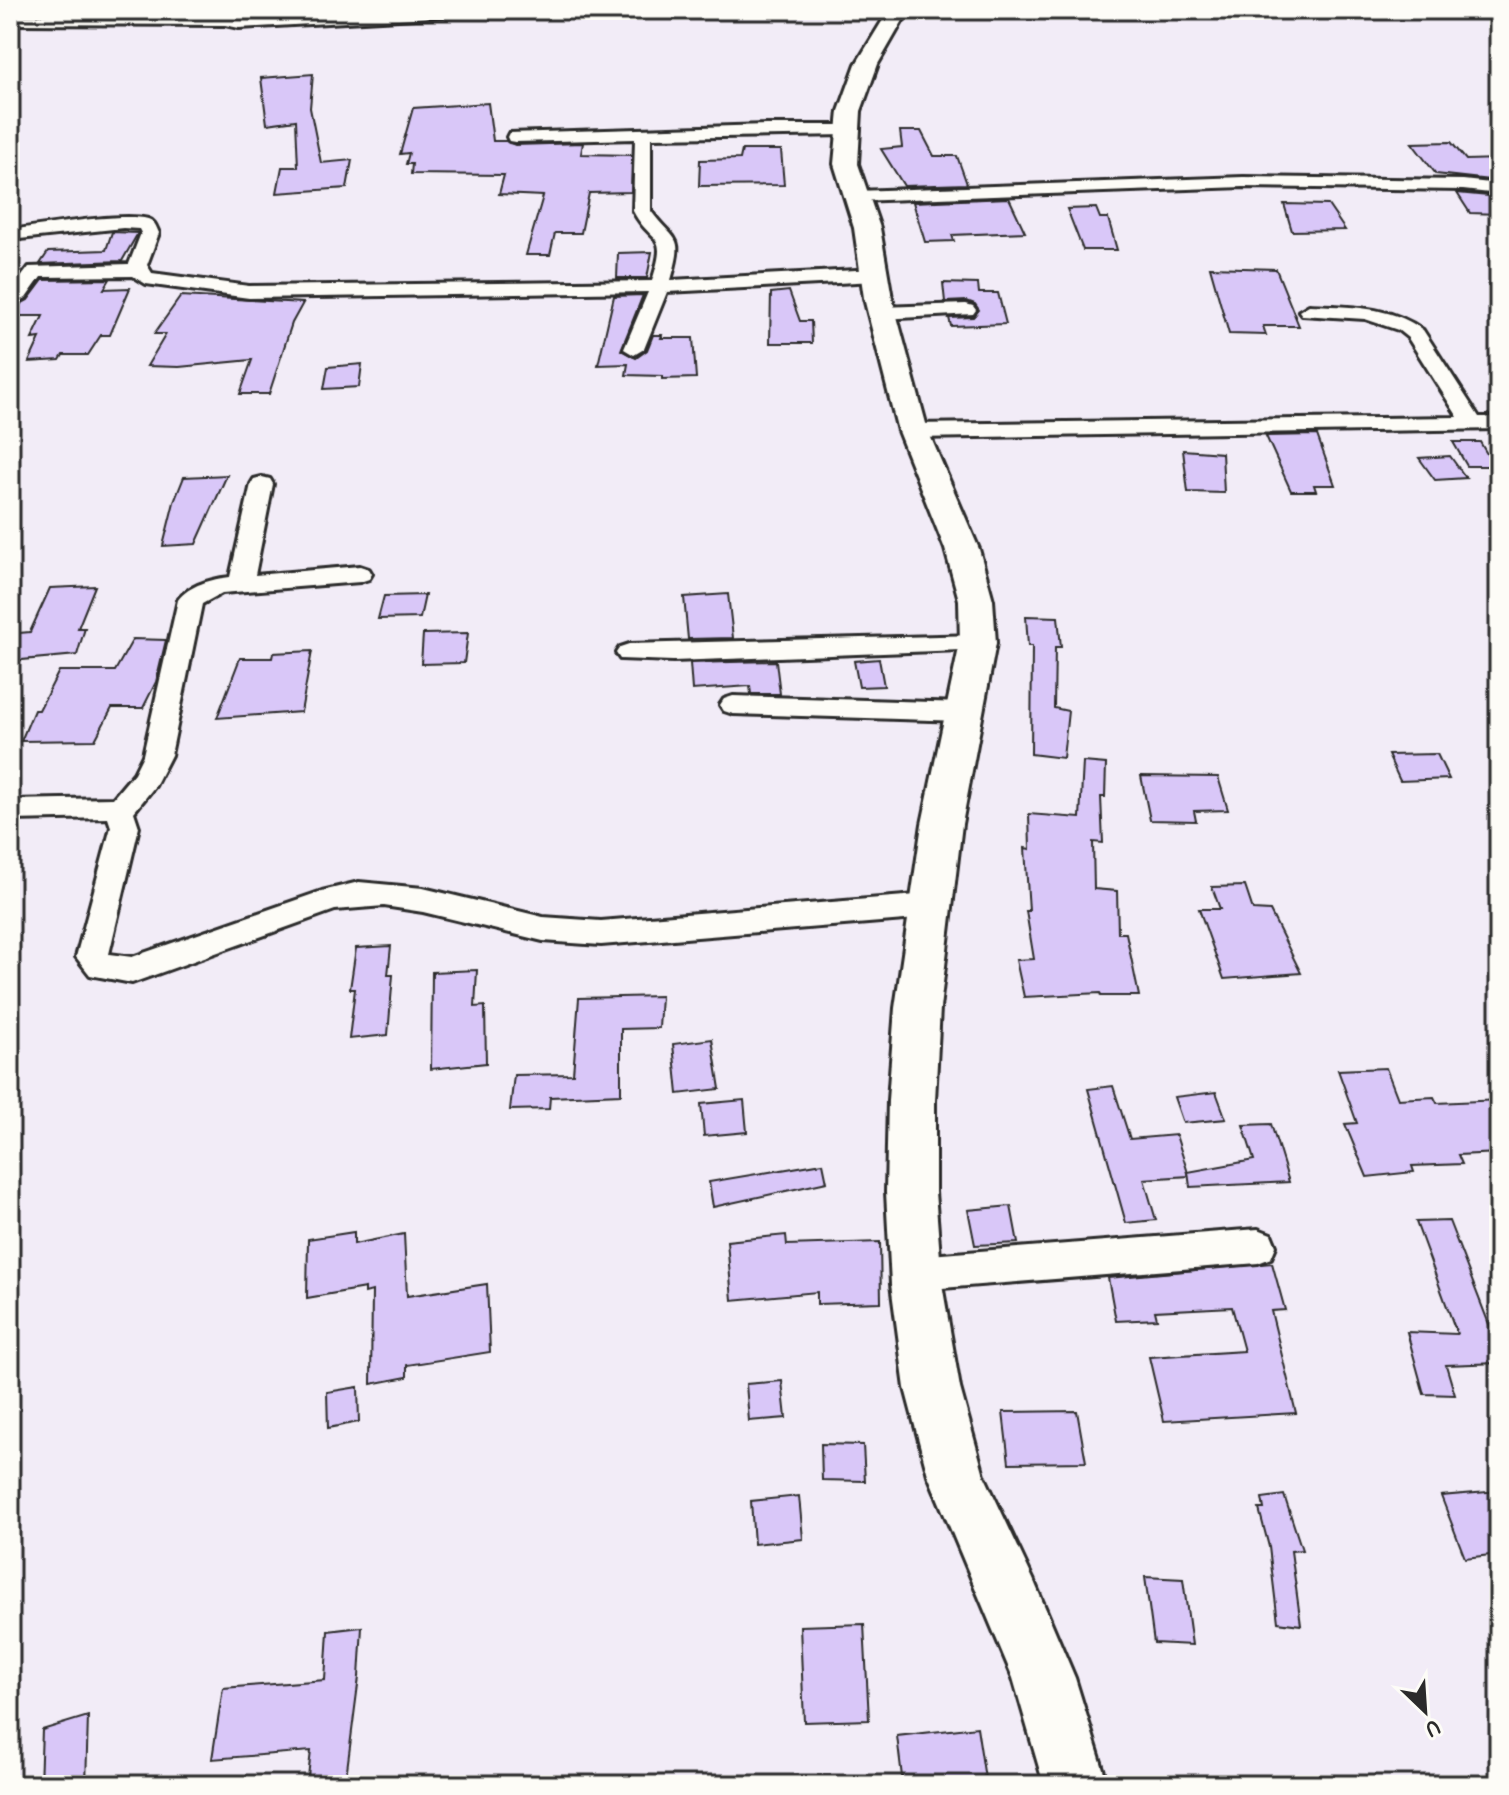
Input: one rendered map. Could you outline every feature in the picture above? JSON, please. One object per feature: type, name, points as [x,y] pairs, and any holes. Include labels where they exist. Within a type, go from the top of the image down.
[{"type":"main road","points":[[899,10],[867,64],[850,111],[846,164],[867,228],[878,294],[913,431],[962,549],[976,600],[978,643],[929,906],[910,1101],[917,1273],[930,1376],[957,1479],[1028,1634],[1069,1753],[1076,1785]]},
{"type":"street","points":[[10,20],[62,15],[80,22],[225,21],[239,24],[486,10]]},
{"type":"street","points":[[515,137],[758,128],[849,130]]},
{"type":"street","points":[[634,349],[661,286],[668,247],[667,239],[642,211],[643,134]]},
{"type":"street","points":[[857,196],[1243,182],[1463,185],[1499,189]]},
{"type":"street","points":[[10,235],[123,223],[146,224],[150,233],[138,270]]},
{"type":"street","points":[[10,300],[23,290],[28,276],[36,271],[138,270],[146,278],[249,292],[661,286],[878,294],[966,310]]},
{"type":"street","points":[[1309,311],[1390,318],[1409,327],[1472,423]]},
{"type":"street","points":[[913,431],[1499,423]]},
{"type":"street","points":[[241,584],[262,484]]},
{"type":"street","points":[[119,810],[145,779],[157,755],[190,600],[217,586],[360,574]]},
{"type":"street","points":[[629,653],[748,653],[849,646],[978,643]]},
{"type":"street","points":[[733,705],[963,712]]},
{"type":"street","points":[[10,810],[104,807],[119,810]]},
{"type":"street","points":[[119,810],[125,827],[92,957],[101,966],[116,969],[132,970],[155,963],[312,906],[359,894],[423,900],[543,929],[601,933],[929,906]]},
{"type":"street","points":[[917,1273],[1258,1246]]},
{"type":"building","points":[[313,74],[310,108],[321,163],[352,160],[347,188],[277,193],[282,167],[298,167],[296,120],[267,124],[261,78]]},
{"type":"building","points":[[488,103],[493,141],[515,145],[583,143],[581,154],[632,155],[631,192],[589,193],[581,233],[555,233],[550,255],[526,255],[543,196],[499,194],[504,175],[411,174],[412,164],[406,164],[409,153],[400,154],[413,108]]},
{"type":"building","points":[[900,131],[921,131],[934,156],[957,156],[967,184],[904,186],[881,149],[902,147]]},
{"type":"building","points":[[1451,142],[1466,160],[1499,159],[1499,181],[1436,174],[1412,143]]},
{"type":"building","points":[[742,150],[781,150],[784,185],[699,186],[700,160],[740,159]]},
{"type":"building","points":[[1457,193],[1499,197],[1499,214],[1470,213]]},
{"type":"building","points":[[1009,198],[1025,232],[952,235],[954,241],[925,242],[913,202]]},
{"type":"building","points":[[1284,204],[1328,205],[1345,230],[1292,231]]},
{"type":"building","points":[[1096,208],[1100,218],[1108,218],[1117,250],[1083,250],[1067,209]]},
{"type":"building","points":[[112,232],[138,233],[122,261],[40,264],[48,252],[106,250]]},
{"type":"building","points":[[652,252],[647,278],[617,278],[618,253]]},
{"type":"building","points":[[1210,267],[1276,269],[1299,326],[1263,326],[1266,335],[1229,334]]},
{"type":"building","points":[[110,279],[104,289],[130,288],[110,335],[101,335],[88,355],[63,355],[60,360],[29,362],[40,338],[32,339],[43,316],[10,316],[13,308],[28,300],[43,280]]},
{"type":"building","points":[[943,283],[978,284],[979,293],[998,293],[1006,324],[951,326],[949,318],[973,317],[979,310],[967,301],[945,302]]},
{"type":"building","points":[[789,291],[800,321],[811,321],[812,343],[770,343],[771,293]]},
{"type":"building","points":[[643,295],[621,350],[636,358],[647,350],[653,335],[693,338],[696,378],[662,379],[662,376],[626,375],[628,364],[598,365],[614,296]]},
{"type":"building","points":[[181,296],[303,303],[292,323],[269,394],[240,394],[252,360],[179,367],[147,366],[166,334],[154,334]]},
{"type":"building","points":[[362,364],[359,387],[324,389],[328,367]]},
{"type":"building","points":[[1317,435],[1335,485],[1314,485],[1316,491],[1291,491],[1266,436]]},
{"type":"building","points":[[1453,442],[1480,442],[1494,466],[1467,466]]},
{"type":"building","points":[[1183,450],[1222,453],[1224,493],[1188,492]]},
{"type":"building","points":[[1450,456],[1466,478],[1435,480],[1419,458]]},
{"type":"building","points":[[227,475],[196,544],[163,546],[184,477]]},
{"type":"building","points":[[95,586],[78,628],[85,628],[77,655],[10,661],[19,633],[30,632],[50,588]]},
{"type":"building","points":[[728,594],[733,638],[688,639],[684,597]]},
{"type":"building","points":[[425,595],[420,618],[378,619],[384,596]]},
{"type":"building","points":[[1026,616],[1058,617],[1061,647],[1055,647],[1054,708],[1068,711],[1063,758],[1031,754],[1032,646],[1028,646]]},
{"type":"building","points":[[468,633],[464,663],[421,664],[423,634]]},
{"type":"building","points":[[133,639],[166,640],[156,682],[143,708],[112,708],[95,740],[21,741],[34,710],[39,710],[59,671],[115,671]]},
{"type":"building","points":[[312,651],[301,712],[217,718],[240,658],[272,658],[273,653]]},
{"type":"building","points":[[879,659],[884,686],[859,687],[854,661]]},
{"type":"building","points":[[776,661],[780,694],[751,694],[750,686],[692,690],[690,663]]},
{"type":"building","points":[[1437,754],[1449,779],[1400,781],[1388,755]]},
{"type":"building","points":[[1083,762],[1106,764],[1105,797],[1101,797],[1103,843],[1093,842],[1094,889],[1117,891],[1118,933],[1126,933],[1139,996],[1101,996],[1100,993],[1024,997],[1016,960],[1034,959],[1026,911],[1029,911],[1025,848],[1030,849],[1029,814],[1080,818]]},
{"type":"building","points":[[1141,776],[1218,777],[1228,810],[1194,811],[1196,821],[1150,820]]},
{"type":"building","points":[[1245,886],[1253,910],[1270,911],[1301,973],[1224,979],[1199,909],[1220,909],[1212,887]]},
{"type":"building","points":[[391,946],[388,975],[393,975],[388,1035],[349,1039],[355,989],[350,989],[356,948]]},
{"type":"building","points":[[477,970],[475,1007],[485,1006],[486,1063],[431,1069],[432,972]]},
{"type":"building","points":[[661,996],[659,1028],[621,1029],[621,1094],[550,1097],[549,1109],[510,1110],[514,1075],[573,1074],[579,998]]},
{"type":"building","points":[[712,1039],[720,1089],[678,1094],[673,1044]]},
{"type":"building","points":[[1386,1068],[1398,1099],[1434,1097],[1437,1103],[1499,1100],[1499,1153],[1458,1155],[1462,1164],[1412,1166],[1414,1172],[1367,1177],[1345,1124],[1357,1123],[1338,1070]]},
{"type":"building","points":[[1113,1086],[1130,1139],[1176,1135],[1189,1176],[1144,1179],[1156,1220],[1126,1223],[1088,1089]]},
{"type":"building","points":[[1216,1092],[1226,1119],[1183,1123],[1174,1097]]},
{"type":"building","points":[[744,1100],[747,1132],[704,1136],[701,1104]]},
{"type":"building","points":[[1271,1124],[1289,1182],[1190,1187],[1188,1172],[1254,1160],[1243,1125]]},
{"type":"building","points":[[823,1163],[827,1182],[713,1207],[709,1182]]},
{"type":"building","points":[[1011,1206],[1018,1243],[975,1245],[968,1210]]},
{"type":"building","points":[[1449,1221],[1499,1350],[1499,1363],[1446,1365],[1455,1395],[1424,1394],[1407,1332],[1457,1334],[1416,1222]]},
{"type":"building","points":[[354,1232],[354,1244],[404,1234],[407,1296],[487,1284],[490,1352],[407,1365],[407,1377],[371,1384],[372,1291],[365,1293],[365,1288],[307,1298],[308,1239]]},
{"type":"building","points":[[786,1235],[787,1245],[880,1242],[881,1302],[817,1304],[817,1292],[732,1300],[727,1241]]},
{"type":"building","points":[[1272,1263],[1285,1310],[1271,1311],[1296,1413],[1164,1421],[1149,1357],[1244,1351],[1232,1307],[1155,1311],[1157,1319],[1116,1321],[1108,1278]]},
{"type":"building","points":[[782,1381],[786,1418],[749,1421],[746,1384]]},
{"type":"building","points":[[358,1387],[359,1422],[328,1428],[327,1392]]},
{"type":"building","points":[[1077,1411],[1086,1462],[1009,1463],[1003,1412]]},
{"type":"building","points":[[821,1444],[863,1445],[865,1481],[822,1480]]},
{"type":"building","points":[[1499,1491],[1499,1554],[1465,1558],[1441,1496]]},
{"type":"building","points":[[1284,1495],[1302,1550],[1291,1551],[1301,1625],[1278,1622],[1269,1547],[1259,1509],[1264,1509],[1262,1498]]},
{"type":"building","points":[[799,1496],[803,1539],[754,1544],[751,1501]]},
{"type":"building","points":[[1145,1577],[1183,1579],[1192,1645],[1154,1643]]},
{"type":"building","points":[[864,1624],[869,1720],[804,1722],[800,1626]]},
{"type":"building","points":[[362,1627],[345,1785],[307,1785],[311,1751],[212,1759],[223,1688],[325,1680],[328,1631]]},
{"type":"building","points":[[88,1716],[86,1785],[40,1785],[42,1730]]},
{"type":"building","points":[[977,1727],[986,1785],[903,1785],[897,1736]]}]
